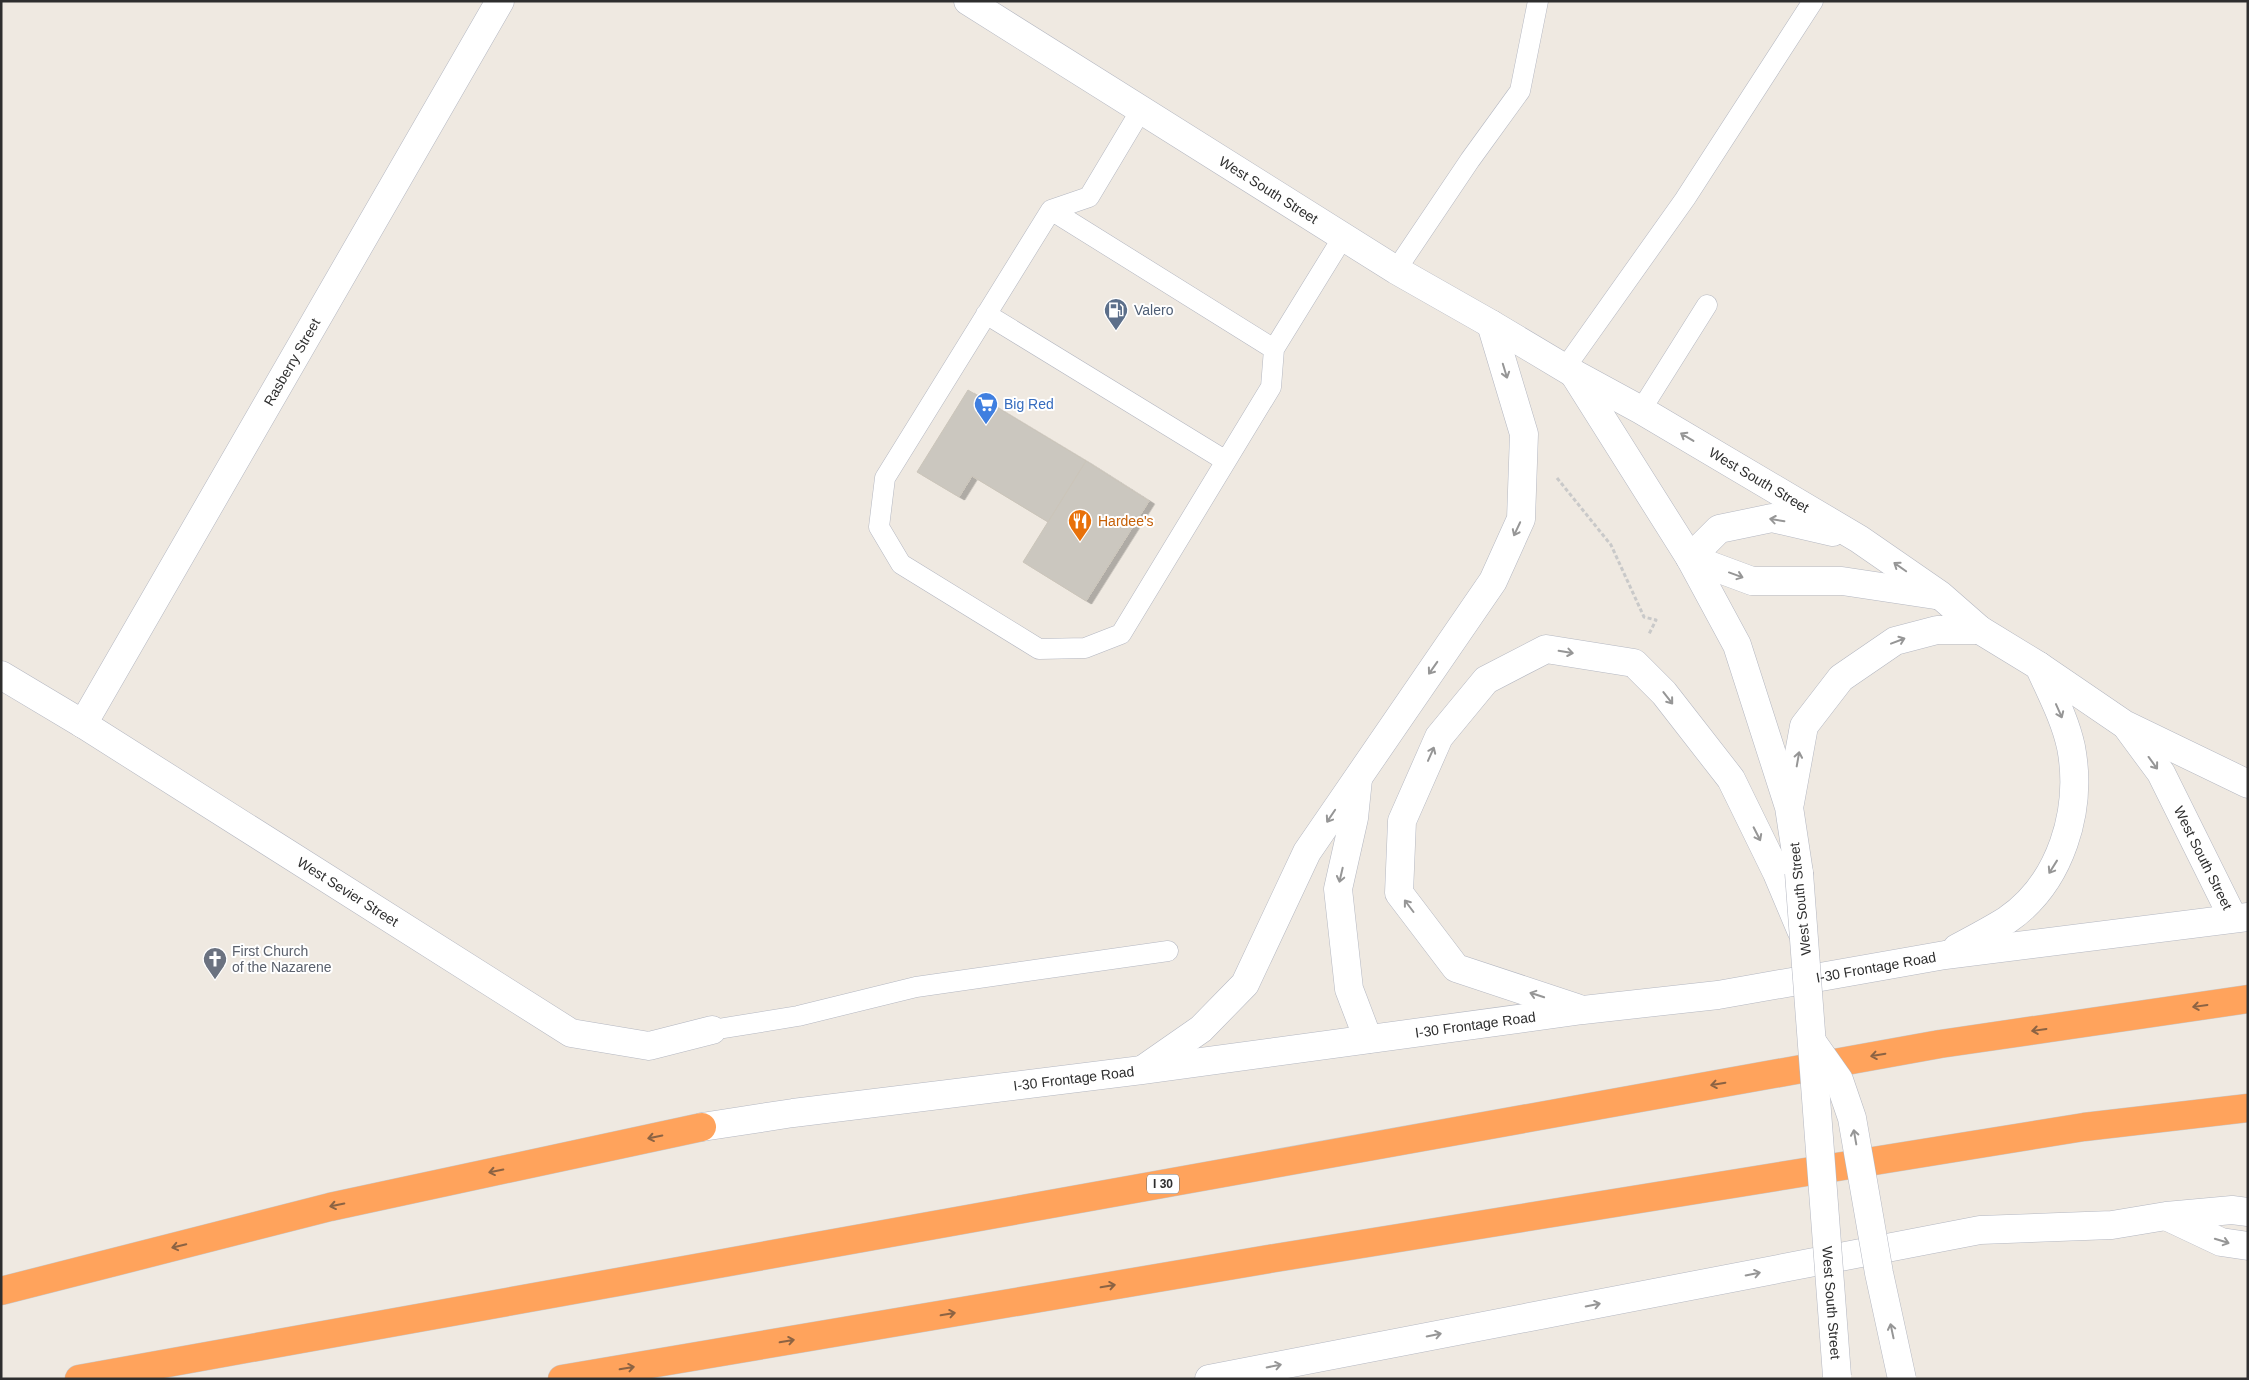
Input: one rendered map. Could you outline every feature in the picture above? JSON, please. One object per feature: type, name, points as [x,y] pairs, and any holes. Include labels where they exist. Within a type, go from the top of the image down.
[{"type":"highway","name":"I 30","points":[[79,1379],[1940,1044],[2248,999]]},
{"type":"highway","points":[[562,1379],[1274,1258],[2074,1128],[2248,1108]]},
{"type":"highway","points":[[1,1291],[330,1207],[702,1127]]},
{"type":"main road","name":"Rasberry Street","points":[[83,724],[500,1]]},
{"type":"main road","name":"West South Street","points":[[968,1],[1396,270],[1492,324],[1569,371],[1641,410],[1859,538],[1940,595],[1980,630],[2039,666],[2124,724],[2248,784]]},
{"type":"main road","points":[[1142,1070],[1200,1029],[1244,984],[1307,852],[1358,775],[1493,581],[1521,519],[1524,434],[1492,324]]},
{"type":"main road","name":"West South Street","points":[[1569,371],[1690,558],[1737,645],[1789,807],[1799,873],[1805,939],[1838,1377]]},
{"type":"main road","points":[[1859,538],[1772,518],[1719,529],[1690,558],[1752,581],[1842,581],[1940,595]]},
{"type":"main road","points":[[1789,807],[1804,726],[1841,678],[1895,641],[1937,630],[1980,630]]},
{"type":"main road","points":[[1583,1010],[1456,968],[1399,893],[1402,821],[1439,737],[1486,680],[1546,649],[1634,663],[1664,693],[1731,779],[1777,872],[1805,939]]},
{"type":"main road","points":[[1945,955],[2008,919],[2029,900],[2059,858],[2074,803],[2076,777],[2071,746],[2062,717],[2039,666]]},
{"type":"main road","name":"West Sevier Street","points":[[1,675],[83,724],[571,1033],[649,1046],[712,1030]]},
{"type":"main road","name":"West South Street","points":[[2124,724],[2161,774],[2240,917]]},
{"type":"main road","points":[[1358,775],[1354,818],[1338,889],[1349,989],[1368,1039]]},
{"type":"main road","name":"I-30 Frontage Road","points":[[702,1127],[793,1113],[1142,1070],[1583,1010],[1718,995],[1945,955],[2240,917]]},
{"type":"main road","points":[[1813,1042],[1838,1080],[1852,1118],[1879,1273],[1902,1379]]},
{"type":"main road","points":[[1209,1379],[1980,1230],[2112,1225],[2166,1216],[2232,1210],[2248,1212]]},
{"type":"main road","points":[[2166,1216],[2221,1242],[2248,1246]]},
{"type":"lane","points":[[1396,270],[1520,90],[1538,1]]},
{"type":"lane","points":[[1569,371],[1685,199],[1813,1]]},
{"type":"lane","points":[[1141,110],[1089,197],[1051,210],[886,478],[879,527],[902,564],[1039,649],[1085,648],[1120,634],[1271,387],[1274,349],[1343,237]]},
{"type":"lane","points":[[1051,210],[1274,349]]},
{"type":"lane","points":[[1641,410],[1706,304]]},
{"type":"lane","points":[[986,314],[1226,461]]},
{"type":"lane","points":[[712,1030],[798,1016],[916,987],[1168,951]]},
{"type":"path","points":[[1558,469],[1557,479],[1573,496],[1611,545],[1644,617],[1656,620],[1649,634]]},
{"type":"building","name":"Big Red","points":[[968,390],[1086,461],[1048,522],[972,476],[959,497],[917,472]]},
{"type":"building","name":"Hardee's","points":[[1086,461],[1149,501],[1086,601],[1023,562]]},
{"type":"place","name":"Valero","points":[[1116,331]]},
{"type":"place","name":"Big Red","points":[[986,425]]},
{"type":"place","name":"Hardee's","points":[[1080,542]]},
{"type":"place","name":"First Church of the Nazarene","points":[[215,980]]}]
